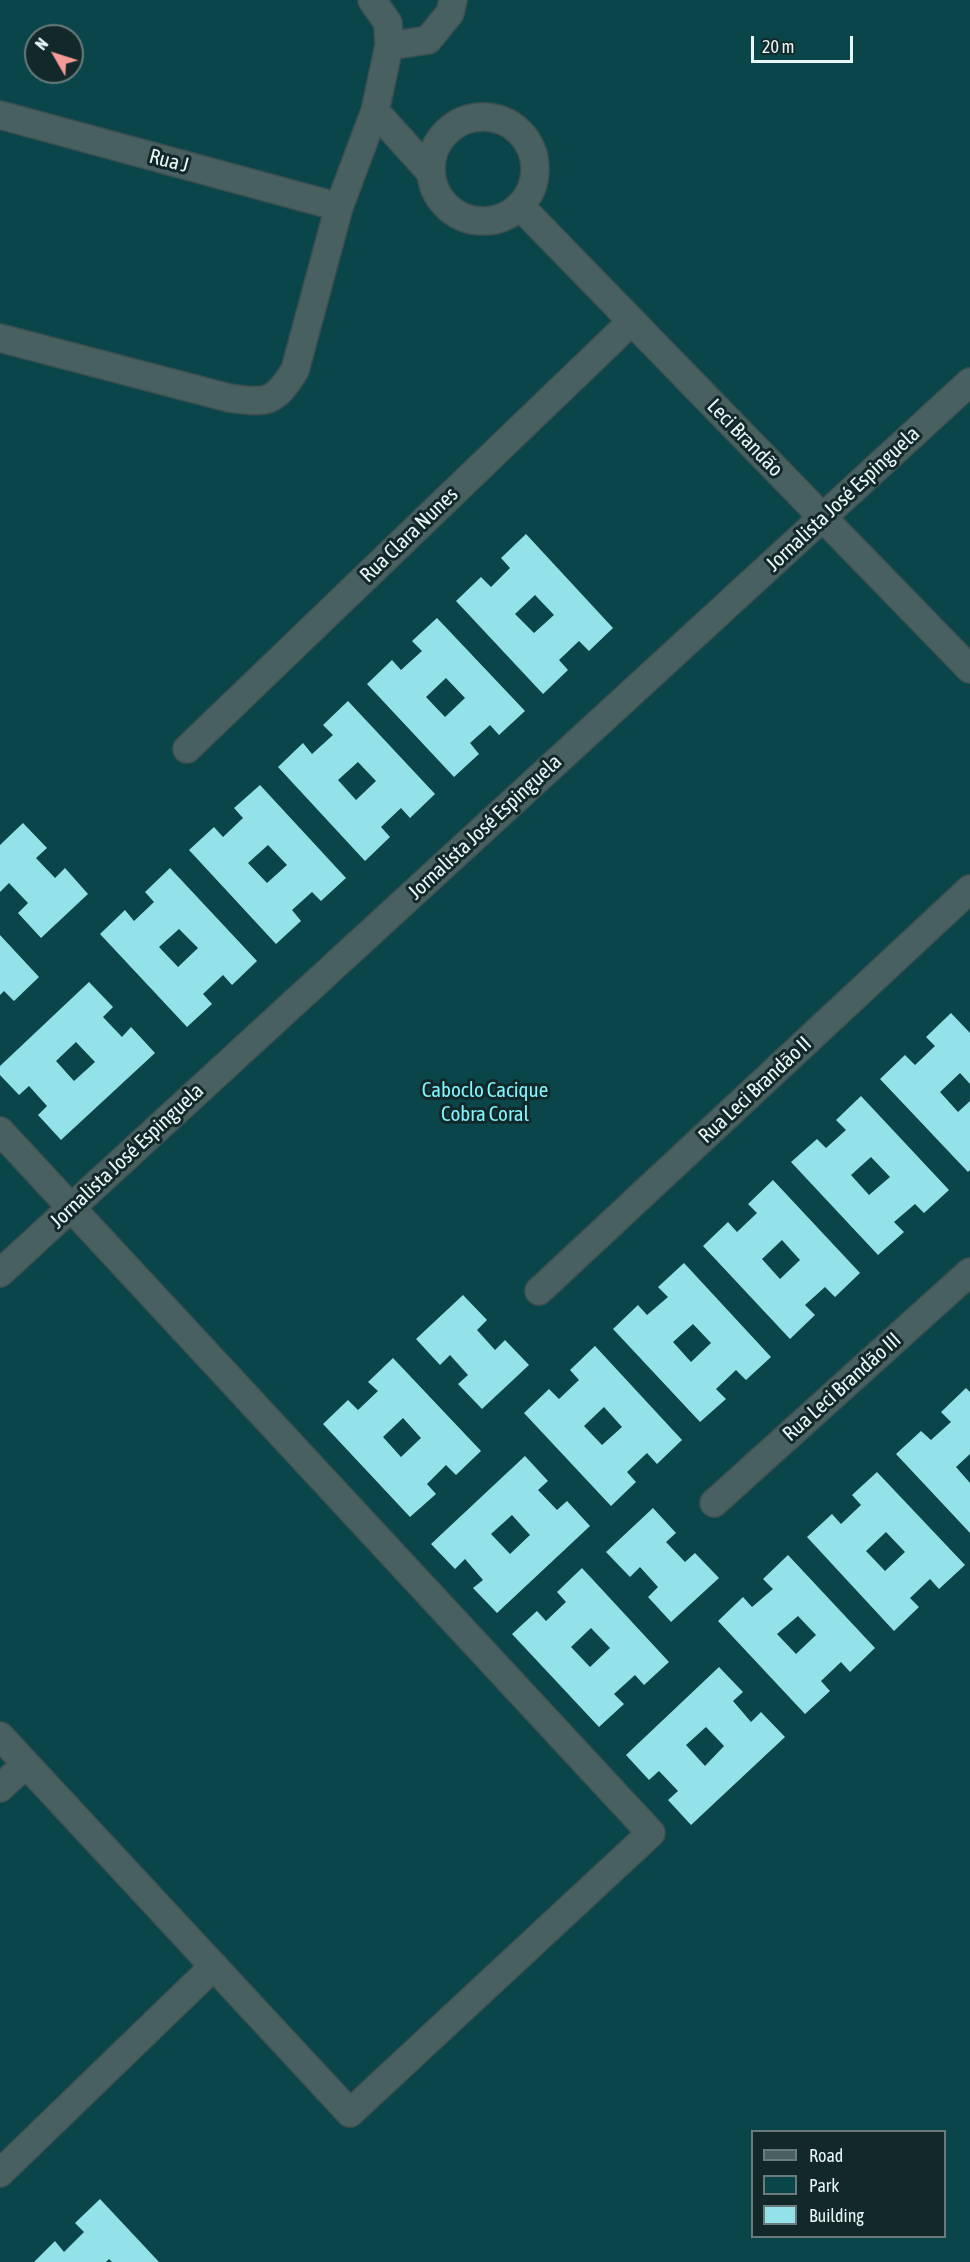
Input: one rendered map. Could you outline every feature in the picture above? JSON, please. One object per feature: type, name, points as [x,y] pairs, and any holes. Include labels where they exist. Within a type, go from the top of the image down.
[{"type":"street","points":[[0,338],[229,398],[269,400],[284,387],[295,370],[339,207],[375,111],[389,46],[388,23],[372,0]]},
{"type":"street","points":[[389,46],[428,40],[450,12],[453,0]]},
{"type":"street","points":[[375,111],[431,173]]},
{"type":"street","name":"Rua J","points":[[0,115],[339,207]]},
{"type":"street","points":[[482,117],[500,119],[516,128],[528,141],[534,157],[535,175],[530,192],[520,206],[506,216],[490,221],[465,218],[444,204],[435,190],[431,173],[432,157],[438,141],[450,129],[465,120],[482,117]]},
{"type":"street","name":"Leci Brandão","points":[[520,206],[970,669]]},
{"type":"street","name":"Rua Clara Nunes","points":[[187,749],[632,321]]},
{"type":"street","name":"Jornalista José Espinguela","points":[[0,1273],[970,382]]},
{"type":"street","name":"Rua Leci Brandão II","points":[[539,1291],[970,890]]},
{"type":"street","points":[[0,1131],[651,1833],[350,2113],[0,1736]]},
{"type":"street","name":"Rua Leci Brandão III","points":[[714,1503],[970,1272]]},
{"type":"street","points":[[0,1788],[26,1764]]},
{"type":"street","points":[[0,2173],[214,1966]]},
{"type":"green space","name":"Caboclo Cacique Cobra Coral","points":[[0,0],[970,0],[970,2262],[0,2262]]},
{"type":"building","points":[[526,534],[613,628],[589,651],[579,641],[559,660],[568,670],[543,694],[456,601],[481,577],[491,587],[510,568],[501,558]],"holes":[[[535,595],[554,615],[534,633],[515,614]]]},
{"type":"building","points":[[437,618],[525,711],[499,735],[490,725],[470,743],[479,754],[454,777],[367,684],[392,660],[401,670],[422,651],[412,641]],"holes":[[[446,678],[465,698],[445,717],[426,697]]]},
{"type":"building","points":[[348,701],[435,794],[410,818],[401,808],[381,827],[390,837],[365,861],[278,767],[303,743],[312,754],[333,735],[323,725]],"holes":[[[358,762],[376,781],[356,800],[338,780]]]},
{"type":"building","points":[[260,785],[346,878],[321,901],[312,892],[292,910],[301,921],[276,944],[189,850],[214,827],[223,837],[243,818],[234,808]],"holes":[[[268,845],[287,865],[267,883],[248,863]]]},
{"type":"building","points":[[23,823],[47,848],[36,858],[55,878],[65,868],[88,894],[41,938],[18,913],[28,903],[9,883],[0,892],[0,845]]},
{"type":"building","points":[[170,868],[257,961],[232,985],[223,975],[203,994],[212,1004],[187,1027],[100,934],[125,910],[134,921],[154,902],[145,892]],"holes":[[[179,929],[198,948],[178,967],[159,947]]]},
{"type":"building","points":[[0,935],[39,977],[14,1001],[4,991],[0,995]]},
{"type":"building","points":[[89,982],[113,1007],[103,1017],[122,1037],[131,1027],[155,1053],[61,1140],[38,1115],[47,1106],[29,1086],[19,1095],[0,1075],[0,1066]],"holes":[[[76,1042],[95,1062],[74,1081],[56,1061]]]},
{"type":"building","points":[[951,1013],[970,1033],[970,1084],[960,1073],[940,1092],[958,1112],[970,1101],[970,1170],[968,1172],[880,1079],[905,1055],[915,1065],[935,1046],[926,1037]]},
{"type":"building","points":[[861,1096],[949,1190],[924,1213],[915,1204],[894,1222],[904,1232],[878,1255],[791,1162],[817,1139],[826,1148],[846,1130],[836,1120]],"holes":[[[871,1157],[890,1177],[869,1195],[851,1175]]]},
{"type":"building","points":[[773,1180],[860,1273],[835,1297],[825,1287],[805,1305],[815,1315],[790,1339],[703,1246],[728,1222],[737,1232],[757,1213],[748,1204]],"holes":[[[782,1240],[800,1260],[780,1279],[762,1259]]]},
{"type":"building","points":[[684,1263],[771,1357],[746,1380],[736,1370],[716,1389],[726,1399],[700,1422],[613,1329],[638,1305],[647,1315],[668,1297],[658,1287]],"holes":[[[693,1324],[711,1343],[691,1362],[673,1342]]]},
{"type":"building","points":[[463,1295],[487,1320],[477,1330],[495,1350],[505,1340],[529,1365],[482,1409],[458,1384],[468,1375],[450,1355],[440,1365],[416,1339]]},
{"type":"building","points":[[595,1346],[682,1440],[657,1464],[647,1453],[627,1472],[636,1482],[611,1506],[524,1413],[549,1389],[559,1399],[579,1380],[570,1370]],"holes":[[[604,1407],[622,1427],[602,1445],[584,1426]]]},
{"type":"building","points":[[393,1358],[481,1451],[456,1475],[446,1465],[427,1484],[436,1494],[410,1517],[323,1424],[348,1400],[358,1410],[378,1391],[368,1382]],"holes":[[[403,1418],[421,1438],[401,1457],[383,1437]]]},
{"type":"building","points":[[966,1388],[970,1392],[970,1454],[956,1467],[970,1483],[970,1533],[896,1454],[921,1431],[931,1440],[951,1422],[941,1412]]},
{"type":"building","points":[[525,1456],[548,1481],[538,1490],[557,1510],[567,1501],[590,1526],[497,1613],[473,1588],[483,1580],[465,1559],[455,1569],[431,1544]],"holes":[[[512,1515],[530,1535],[510,1554],[491,1534]]]},
{"type":"building","points":[[877,1472],[965,1565],[939,1589],[930,1579],[910,1598],[919,1607],[894,1631],[807,1537],[832,1514],[841,1524],[861,1505],[852,1495]],"holes":[[[886,1532],[905,1552],[885,1571],[866,1551]]]},
{"type":"building","points":[[653,1508],[676,1533],[666,1542],[685,1562],[695,1553],[719,1578],[671,1622],[648,1597],[658,1587],[640,1567],[630,1577],[606,1552]]},
{"type":"building","points":[[788,1555],[875,1648],[850,1672],[841,1662],[821,1681],[830,1691],[805,1714],[718,1621],[743,1597],[752,1607],[773,1589],[763,1579]],"holes":[[[798,1616],[816,1635],[796,1654],[777,1634]]]},
{"type":"building","points":[[582,1568],[669,1662],[644,1685],[635,1675],[614,1694],[624,1704],[599,1727],[512,1634],[537,1611],[546,1621],[566,1602],[557,1592]],"holes":[[[591,1628],[610,1648],[590,1667],[571,1647]]]},
{"type":"building","points":[[719,1667],[743,1692],[733,1701],[751,1722],[761,1712],[785,1737],[691,1825],[668,1800],[678,1791],[659,1771],[649,1780],[626,1755]],"holes":[[[706,1727],[724,1746],[705,1766],[686,1745]]]},
{"type":"building","points":[[100,2199],[159,2262],[112,2262],[109,2259],[106,2262],[34,2262],[55,2241],[64,2252],[84,2232],[75,2223]]}]
